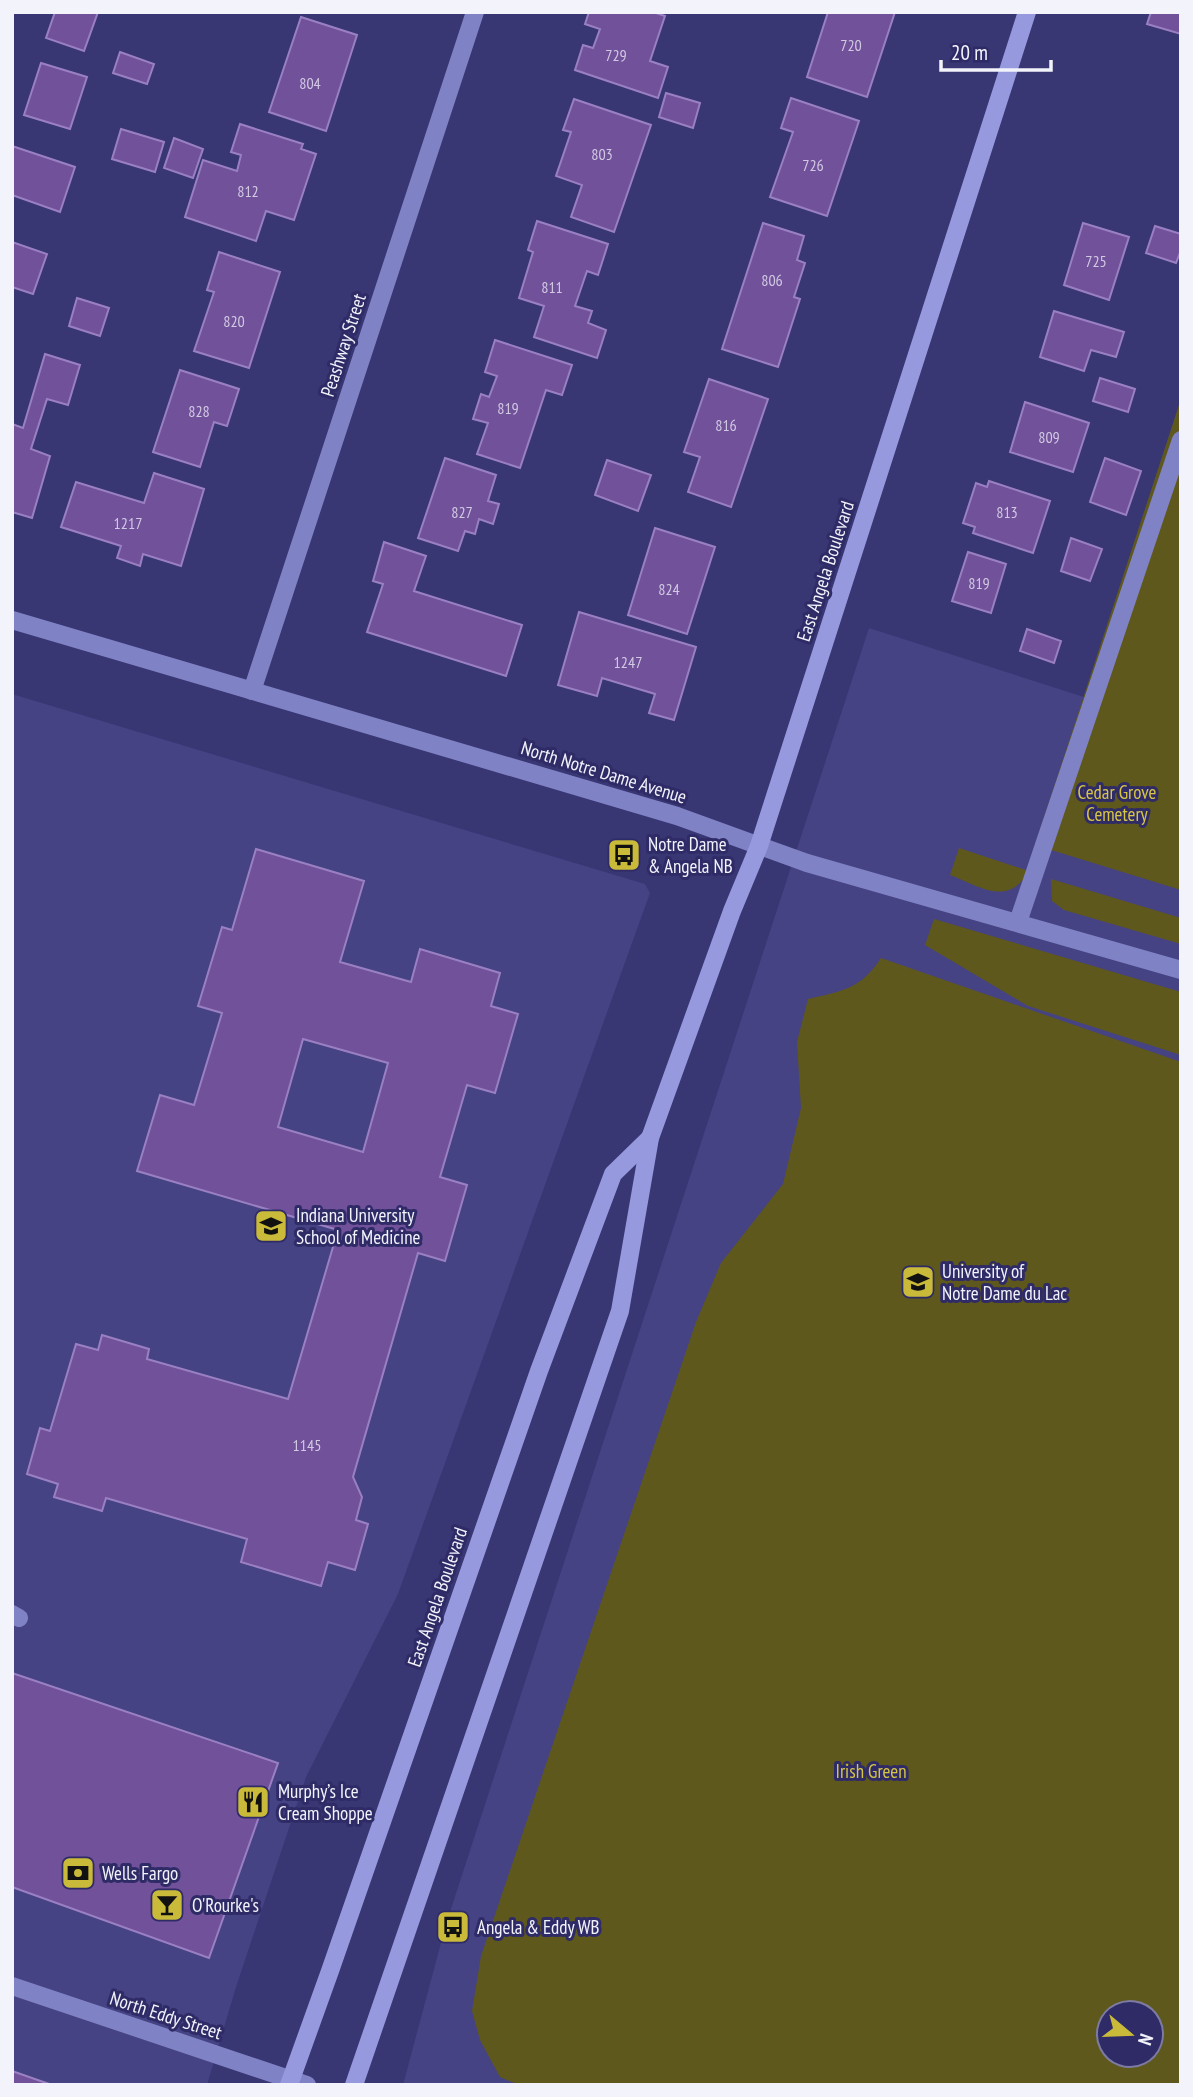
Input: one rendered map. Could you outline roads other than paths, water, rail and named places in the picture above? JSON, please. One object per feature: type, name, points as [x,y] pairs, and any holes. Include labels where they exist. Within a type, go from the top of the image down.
[{"type":"main road","name":"East Angela Boulevard","points":[[355,2085],[620,1311],[650,1138],[732,911],[759,846],[1027,12]]},
{"type":"main road","name":"East Angela Boulevard","points":[[295,2083],[335,1958],[539,1371],[613,1174],[650,1138]]},
{"type":"street","name":"Peashway Street","points":[[252,691],[475,12]]},
{"type":"street","points":[[1018,922],[1181,440]]},
{"type":"street","name":"North Notre Dame Avenue","points":[[12,620],[677,816],[807,863],[1181,970]]},
{"type":"street","name":"North Eddy Street","points":[[12,1986],[295,2083]]},
{"type":"place","name":"Notre Dame & Angela NB","points":[[624,855]]},
{"type":"place","name":"Indiana University School of Medicine","points":[[271,1226]]},
{"type":"place","name":"University of Notre Dame du Lac","points":[[918,1282]]},
{"type":"place","name":"Murphy’s Ice Cream Shoppe","points":[[253,1802]]},
{"type":"place","name":"Wells Fargo","points":[[78,1873]]},
{"type":"place","name":"O'Rourke's","points":[[167,1905]]},
{"type":"place","name":"Angela & Eddy WB","points":[[453,1927]]},
{"type":"park label","name":"Cedar Grove Cemetery","points":[[1117,803]]},
{"type":"park label","name":"Irish Green","points":[[871,1771]]}]
